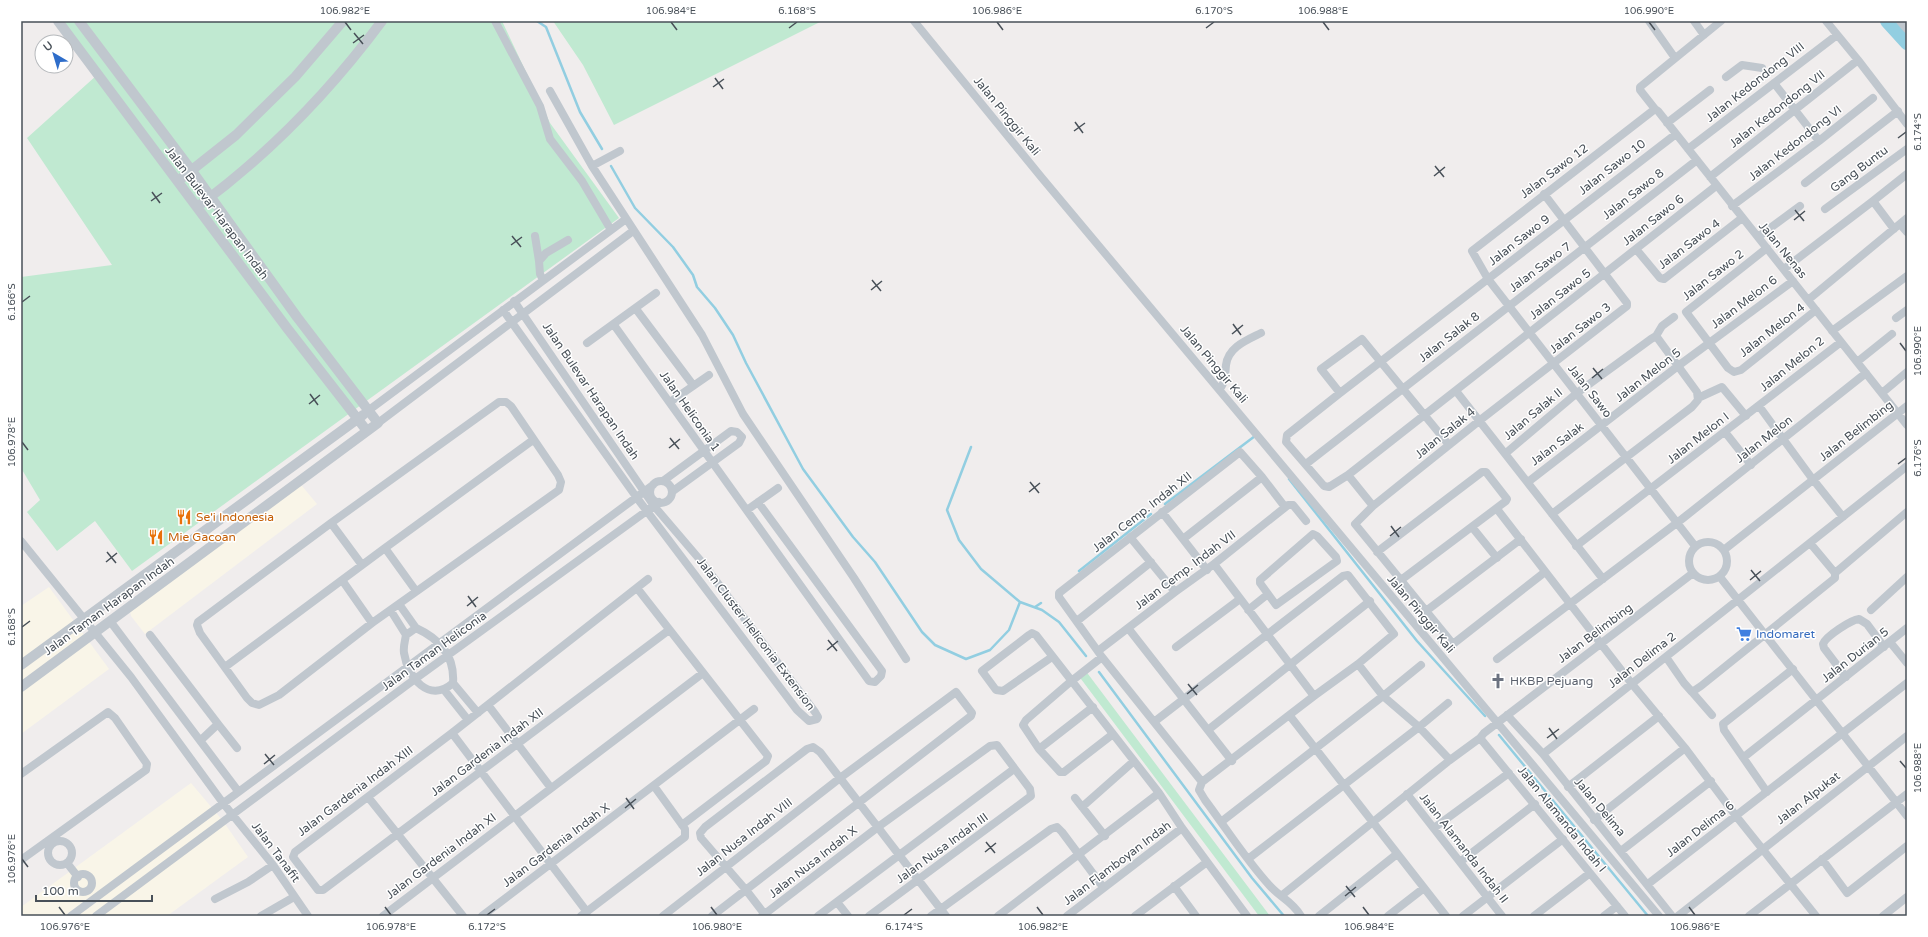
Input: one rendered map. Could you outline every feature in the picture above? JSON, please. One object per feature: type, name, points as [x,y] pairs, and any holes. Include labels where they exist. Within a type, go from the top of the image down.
[{"type":"street","name":"Jalan Bulevar Harapan Indah","points":[[58,21],[287,328],[367,431]]},
{"type":"street","name":"Jalan Bulevar Harapan Indah","points":[[79,21],[192,171],[296,317],[378,423]]},
{"type":"street","points":[[178,181],[236,135],[295,77],[343,21]]},
{"type":"street","points":[[198,207],[258,158],[317,100],[362,48],[382,21]]},
{"type":"street","points":[[495,21],[540,106],[550,139],[582,181],[611,230]]},
{"type":"street","name":"Jalan Pinggir Kali","points":[[914,21],[1042,178],[1220,389],[1495,724],[1659,916]]},
{"type":"street","points":[[1649,21],[1675,58],[1721,21]]},
{"type":"street","points":[[1694,21],[1704,35]]},
{"type":"street","points":[[1826,21],[1907,124]]},
{"type":"street","points":[[1900,21],[1907,29]]},
{"type":"street","name":"Jalan Kedondong VIII","points":[[1688,150],[1837,35]]},
{"type":"street","name":"Jalan Nenas","points":[[1675,58],[1640,87],[1640,90],[1651,111],[1668,123],[1716,186],[1784,269],[1907,425]]},
{"type":"street","name":"Jalan Kedondong VII","points":[[1710,177],[1858,60]]},
{"type":"street","points":[[1726,77],[1744,64],[1762,68]]},
{"type":"street","points":[[1774,83],[1819,141]]},
{"type":"street","points":[[1668,123],[1710,90]]},
{"type":"street","points":[[550,91],[592,166],[695,324],[743,414],[854,578],[906,659]]},
{"type":"street","name":"Jalan Kedondong VI","points":[[1732,206],[1819,141],[1873,98]]},
{"type":"street","name":"Jalan Sawo 12","points":[[1474,248],[1651,111]]},
{"type":"street","points":[[1806,183],[1898,111]]},
{"type":"street","name":"Jalan Sawo 10","points":[[1564,220],[1676,134]]},
{"type":"street","name":"Gang Buntu","points":[[1825,209],[1907,149]]},
{"type":"street","points":[[592,166],[620,151]]},
{"type":"street","name":"Jalan Sawo 8","points":[[1585,247],[1697,160]]},
{"type":"street","points":[[1784,269],[1907,174]]},
{"type":"street","name":"Jalan Sawo 6","points":[[1604,274],[1716,186]]},
{"type":"street","points":[[1544,194],[1604,274]]},
{"type":"street","points":[[1873,201],[1907,232]]},
{"type":"street","points":[[1758,237],[1800,206]]},
{"type":"street","name":"Jalan Sawo 4","points":[[1636,249],[1660,278],[1664,279],[1742,218]]},
{"type":"street","points":[[369,410],[626,219]]},
{"type":"street","name":"Jalan Sawo 9","points":[[1306,464],[1286,442],[1287,435],[1564,220]]},
{"type":"street","points":[[1808,300],[1900,224]]},
{"type":"street","points":[[378,423],[633,231]]},
{"type":"street","points":[[535,236],[540,274],[543,280]]},
{"type":"street","points":[[539,261],[546,253],[568,240]]},
{"type":"street","name":"Jalan Sawo 7","points":[[1509,306],[1585,247]]},
{"type":"street","name":"Jalan Sawo","points":[[1474,248],[1472,251],[1473,254],[1488,279],[1695,546]]},
{"type":"street","name":"Jalan Sawo 2","points":[[1709,344],[1686,314],[1686,310],[1767,248]]},
{"type":"street","name":"Jalan Sawo 5","points":[[1306,464],[1326,488],[1348,475],[1604,274]]},
{"type":"street","name":"Jalan Sawo 3","points":[[1554,364],[1627,306],[1627,303],[1604,274]]},
{"type":"street","points":[[1832,331],[1907,276]]},
{"type":"street","name":"Jalan Melon 6","points":[[1709,344],[1792,280]]},
{"type":"street","points":[[587,343],[614,325],[656,293]]},
{"type":"street","name":"Jalan Bulevar Harapan Indah","points":[[514,302],[645,492],[653,506]]},
{"type":"street","name":"Jalan Salak 8","points":[[1306,464],[1509,306]]},
{"type":"street","points":[[636,309],[693,385]]},
{"type":"street","name":"Jalan Bulevar Harapan Indah","points":[[503,310],[638,498],[653,506]]},
{"type":"street","name":"Jalan Melon 4","points":[[1709,344],[1728,368],[1734,372],[1737,372],[1816,310]]},
{"type":"street","points":[[1896,318],[1907,310]]},
{"type":"street","name":"Jalan Salak II","points":[[1506,453],[1577,394],[1656,336],[1662,326],[1674,317]]},
{"type":"street","name":"Jalan Heliconia 1","points":[[614,325],[869,681],[875,682],[881,676],[882,671],[758,502]]},
{"type":"street","points":[[1220,389],[1225,379],[1227,359],[1230,353],[1235,347],[1261,333]]},
{"type":"street","points":[[1857,362],[1892,334]]},
{"type":"street","points":[[1656,336],[1697,392],[1698,398]]},
{"type":"street","points":[[1340,393],[1322,371],[1322,367],[1362,339],[1404,388],[1449,445]]},
{"type":"street","name":"Jalan Melon 2","points":[[1759,406],[1841,342]]},
{"type":"street","name":"Jalan Melon 5","points":[[1602,426],[1678,366],[1709,344]]},
{"type":"street","name":"Jalan Salak 4","points":[[1377,552],[1355,525],[1355,522],[1480,420],[1554,364]]},
{"type":"street","points":[[1882,393],[1907,372]]},
{"type":"street","name":"Jalan Melon","points":[[1497,659],[1677,523],[1866,373]]},
{"type":"street","points":[[670,402],[709,375]]},
{"type":"street","points":[[1552,514],[1692,407],[1698,398],[1722,386],[1746,416]]},
{"type":"street","points":[[1456,391],[1603,579]]},
{"type":"street","points":[[499,402],[509,403],[533,440],[558,475],[561,482],[559,490],[391,611],[372,623],[279,695],[259,705],[252,703],[247,698],[200,633],[197,624],[198,622],[494,404],[499,402]]},
{"type":"street","points":[[1759,406],[1813,480],[1843,516]]},
{"type":"street","name":"Jalan Melon I","points":[[1576,546],[1759,406]]},
{"type":"street","name":"Jalan Belimbing","points":[[1725,549],[1907,406]]},
{"type":"street","name":"Jalan Taman Harapan Indah","points":[[21,665],[369,410]]},
{"type":"street","name":"Jalan Taman Harapan Indah","points":[[21,687],[378,423]]},
{"type":"street","name":"Jalan Salak","points":[[1528,482],[1602,426]]},
{"type":"street","points":[[653,506],[655,501],[650,494],[652,485],[659,481],[663,481],[731,431],[740,434],[742,437],[739,443],[673,491],[670,484],[663,481]]},
{"type":"street","points":[[1725,432],[1751,465]]},
{"type":"street","points":[[226,667],[533,440]]},
{"type":"street","name":"Jalan Cemp. Indah XII","points":[[1202,782],[1100,654],[1059,597],[1058,593],[1240,452],[1285,507]]},
{"type":"street","points":[[685,465],[692,476]]},
{"type":"street","name":"Jalan Delima 2","points":[[1543,754],[1907,466]]},
{"type":"street","points":[[1400,580],[1472,528],[1506,501],[1507,499],[1486,472],[1483,471],[1377,552],[1400,580],[1426,611],[1453,644],[1545,572]]},
{"type":"street","points":[[1348,475],[1373,506]]},
{"type":"street","points":[[1183,539],[1262,477]]},
{"type":"street","name":"Jalan Taman Heliconia","points":[[70,916],[407,666],[638,498],[652,485]]},
{"type":"street","points":[[747,510],[778,488]]},
{"type":"street","name":"Jalan Taman Heliconia","points":[[96,916],[415,679],[653,506],[669,500],[673,491]]},
{"type":"street","points":[[1285,507],[1290,504],[1293,505],[1306,521]]},
{"type":"street","name":"Jalan Cluster Heliconia Extension","points":[[653,506],[701,561],[815,712],[818,717],[816,719],[809,721],[797,710],[653,506]]},
{"type":"street","name":"Jalan Cemp. Indah VII","points":[[1039,749],[1024,728],[1023,725],[1026,720],[1095,662],[1100,654],[1128,628],[1175,592],[1207,570],[1285,507]]},
{"type":"street","points":[[1497,509],[1632,684],[1685,748],[1736,816],[1816,916]]},
{"type":"street","points":[[1162,512],[1207,570]]},
{"type":"street","points":[[1692,692],[1831,582],[1835,578],[1835,573],[1907,512]]},
{"type":"street","points":[[331,523],[362,565]]},
{"type":"street","points":[[1472,528],[1497,558]]},
{"type":"street","points":[[1313,534],[1317,536],[1336,557],[1337,559],[1335,564],[1278,605],[1268,594],[1260,580],[1313,534]]},
{"type":"street","points":[[1130,537],[1175,592]]},
{"type":"street","points":[[1426,611],[1521,539]]},
{"type":"street","name":"Jalan Tanafit","points":[[21,541],[131,677],[223,803],[272,865],[308,916]]},
{"type":"street","points":[[1707,541],[1714,542],[1725,549],[1728,557],[1727,566],[1720,577],[1708,580],[1700,578],[1693,573],[1689,559],[1695,546],[1707,541]]},
{"type":"street","points":[[1810,543],[1835,573]]},
{"type":"street","points":[[385,548],[416,592]]},
{"type":"street","points":[[1077,621],[1151,562]]},
{"type":"street","points":[[1214,564],[1314,696]]},
{"type":"street","name":"Jalan Belimbing","points":[[1281,896],[1495,724],[1693,573]]},
{"type":"street","points":[[1154,722],[1183,698],[1345,575],[1349,577],[1370,601],[1394,634],[1358,664],[1314,696],[1232,761],[1202,782],[1199,790],[1248,859],[1271,887],[1294,905],[1301,916]]},
{"type":"street","points":[[1720,577],[1817,699],[1842,734],[1907,816]]},
{"type":"street","points":[[1871,610],[1907,577]]},
{"type":"street","name":"Jalan Gardenia Indah XIII","points":[[319,891],[294,859],[294,853],[452,733],[648,579]]},
{"type":"street","points":[[342,580],[372,623]]},
{"type":"street","points":[[637,588],[767,755],[768,759],[682,825]]},
{"type":"street","points":[[1248,610],[1268,594]]},
{"type":"street","points":[[1176,647],[1240,599]]},
{"type":"street","points":[[1208,730],[1370,601]]},
{"type":"street","points":[[399,604],[416,628],[440,642],[448,656],[453,671],[453,684],[478,712]]},
{"type":"street","points":[[391,611],[406,635],[404,647],[407,666],[415,679],[426,689],[432,691],[445,690],[453,684]]},
{"type":"street","points":[[1846,677],[1824,648],[1823,644],[1826,639],[1851,621],[1859,619],[1907,663]]},
{"type":"street","points":[[110,621],[238,791]]},
{"type":"street","points":[[406,635],[416,628]]},
{"type":"street","points":[[1128,628],[1232,761]]},
{"type":"street","name":"Jalan Durian 5","points":[[1744,757],[1907,628]]},
{"type":"street","name":"Jalan Gardenia Indah XII","points":[[319,891],[482,772],[669,630]]},
{"type":"street","points":[[1052,657],[1003,692],[996,690],[982,671],[1032,633],[1036,635],[1052,657],[1073,680],[1159,793],[1182,828],[1247,916]]},
{"type":"street","points":[[150,635],[237,748]]},
{"type":"street","points":[[1666,657],[1684,683],[1712,715]]},
{"type":"street","points":[[1358,664],[1384,696],[1419,727],[1450,760]]},
{"type":"street","points":[[1221,822],[1384,696],[1421,665]]},
{"type":"street","points":[[1767,792],[1724,730],[1723,724],[1793,670]]},
{"type":"street","name":"Jalan Gardenia Indah XI","points":[[383,916],[514,815],[703,673]]},
{"type":"street","name":"Jalan Delima 6","points":[[1648,884],[1907,683]]},
{"type":"street","points":[[445,690],[468,720]]},
{"type":"street","name":"Jalan Nusa Indah VIII","points":[[663,916],[840,778],[956,692],[972,714],[969,718],[860,802]]},
{"type":"street","points":[[1248,859],[1419,727],[1448,702]]},
{"type":"street","points":[[488,705],[551,788]]},
{"type":"street","points":[[1093,707],[1039,749],[1059,772],[1064,772],[1113,734]]},
{"type":"street","name":"Jalan Gardenia Indah X","points":[[482,916],[754,709]]},
{"type":"street","points":[[21,774],[108,712],[112,713],[147,762],[146,770],[50,841],[21,860]]},
{"type":"street","name":"Jalan Delima","points":[[1507,715],[1543,754],[1594,820],[1648,884],[1672,916]]},
{"type":"street","points":[[1290,716],[1314,749],[1446,916]]},
{"type":"street","points":[[1568,787],[1659,716]]},
{"type":"street","points":[[201,740],[218,724]]},
{"type":"street","points":[[452,733],[551,864],[584,914],[682,839],[686,832],[654,786]]},
{"type":"street","name":"Jalan Alamanda Indah I","points":[[1483,735],[1508,773],[1535,804],[1625,916]]},
{"type":"street","name":"Jalan Alpukat","points":[[1678,916],[1762,848],[1907,736]]},
{"type":"street","name":"Jalan Nusa Indah X","points":[[764,915],[878,827],[990,746],[997,745],[1014,769]]},
{"type":"street","points":[[764,915],[746,890],[700,834],[705,827],[810,747],[817,749],[860,802],[946,916]]},
{"type":"street","points":[[1594,820],[1685,748]]},
{"type":"street","points":[[1082,807],[1134,761]]},
{"type":"street","points":[[818,916],[1014,769]]},
{"type":"street","name":"Jalan Nusa Indah III","points":[[869,916],[1029,799],[1032,793],[1030,789],[1014,769]]},
{"type":"street","points":[[1434,828],[1508,773]]},
{"type":"street","points":[[1621,851],[1710,781]]},
{"type":"street","points":[[998,916],[1079,856],[1159,793]]},
{"type":"street","name":"Jalan Alamanda Indah II","points":[[1407,794],[1487,899],[1502,916]]},
{"type":"street","points":[[1749,916],[1907,794]]},
{"type":"street","points":[[368,797],[463,916]]},
{"type":"street","points":[[1075,798],[1105,836]]},
{"type":"street","points":[[712,916],[860,802]]},
{"type":"street","points":[[1460,862],[1535,804]]},
{"type":"street","points":[[931,916],[1051,829],[1059,828],[1103,887]]},
{"type":"street","name":"Jalan Flamboyan Indah","points":[[1067,916],[1182,828]]},
{"type":"street","points":[[61,840],[70,845],[73,855],[67,863],[58,865],[50,861],[48,852],[50,841],[61,840]]},
{"type":"street","points":[[1463,916],[1563,840]]},
{"type":"street","points":[[1822,859],[1847,893],[1907,846]]},
{"type":"street","points":[[1319,916],[1397,854]]},
{"type":"street","points":[[1135,916],[1207,862]]},
{"type":"street","points":[[67,863],[78,876]]},
{"type":"street","points":[[215,900],[248,882],[272,865]]},
{"type":"street","points":[[1534,916],[1590,873]]},
{"type":"street","points":[[82,874],[89,877],[92,883],[89,890],[82,892],[76,888],[74,883],[78,876],[82,874]]},
{"type":"street","points":[[1174,886],[1196,916]]},
{"type":"street","points":[[1388,916],[1424,888]]},
{"type":"street","points":[[89,890],[95,898]]},
{"type":"street","points":[[261,916],[294,897]]},
{"type":"street","points":[[1884,916],[1907,897]]},
{"type":"street","points":[[837,902],[848,916]]},
{"type":"street","points":[[1604,916],[1617,906]]},
{"type":"shaded area","points":[[302,486],[317,504],[145,634],[131,616],[130,611],[296,488]]},
{"type":"shaded area","points":[[49,587],[109,669],[21,734],[21,606]]},
{"type":"shaded area","points":[[191,783],[223,821],[248,857],[167,916],[21,916],[21,907]]},
{"type":"green space","points":[[55,21],[502,21],[550,123],[619,218],[132,571],[95,521],[57,551],[27,512],[40,500],[21,468],[21,277],[112,265],[27,138],[97,75],[74,45],[74,34],[65,34]]},
{"type":"green space","points":[[553,21],[822,21],[614,125],[583,65]]},
{"type":"green space","points":[[1085,670],[1270,916],[1259,916],[1078,675]]},
{"type":"waterway","points":[[537,21],[546,27],[580,112],[602,149]]},
{"type":"waterway","points":[[1887,21],[1907,43]]},
{"type":"waterway","points":[[611,166],[635,208],[673,247],[693,275],[697,287],[715,308],[733,335],[746,363],[803,469],[853,537],[875,562],[922,632],[935,645],[966,659],[990,650],[1009,630],[1020,602]]},
{"type":"waterway","points":[[1165,504],[1255,436]]},
{"type":"waterway","points":[[971,447],[947,510],[959,540],[981,569],[1020,602],[1042,610],[1059,622],[1086,656]]},
{"type":"waterway","points":[[1289,479],[1417,641],[1485,716]]},
{"type":"waterway","points":[[1079,571],[1151,514]]},
{"type":"waterway","points":[[1035,607],[1041,603]]},
{"type":"waterway","points":[[1099,672],[1252,878],[1284,916]]},
{"type":"waterway","points":[[1499,735],[1648,916]]},
{"type":"place","name":"Se'i Indonesia","points":[[184,517]]},
{"type":"place","name":"Mie Gacoan","points":[[156,537]]},
{"type":"place","name":"Indomaret","points":[[1744,634]]},
{"type":"place","name":"HKBP Pejuang","points":[[1498,681]]}]
